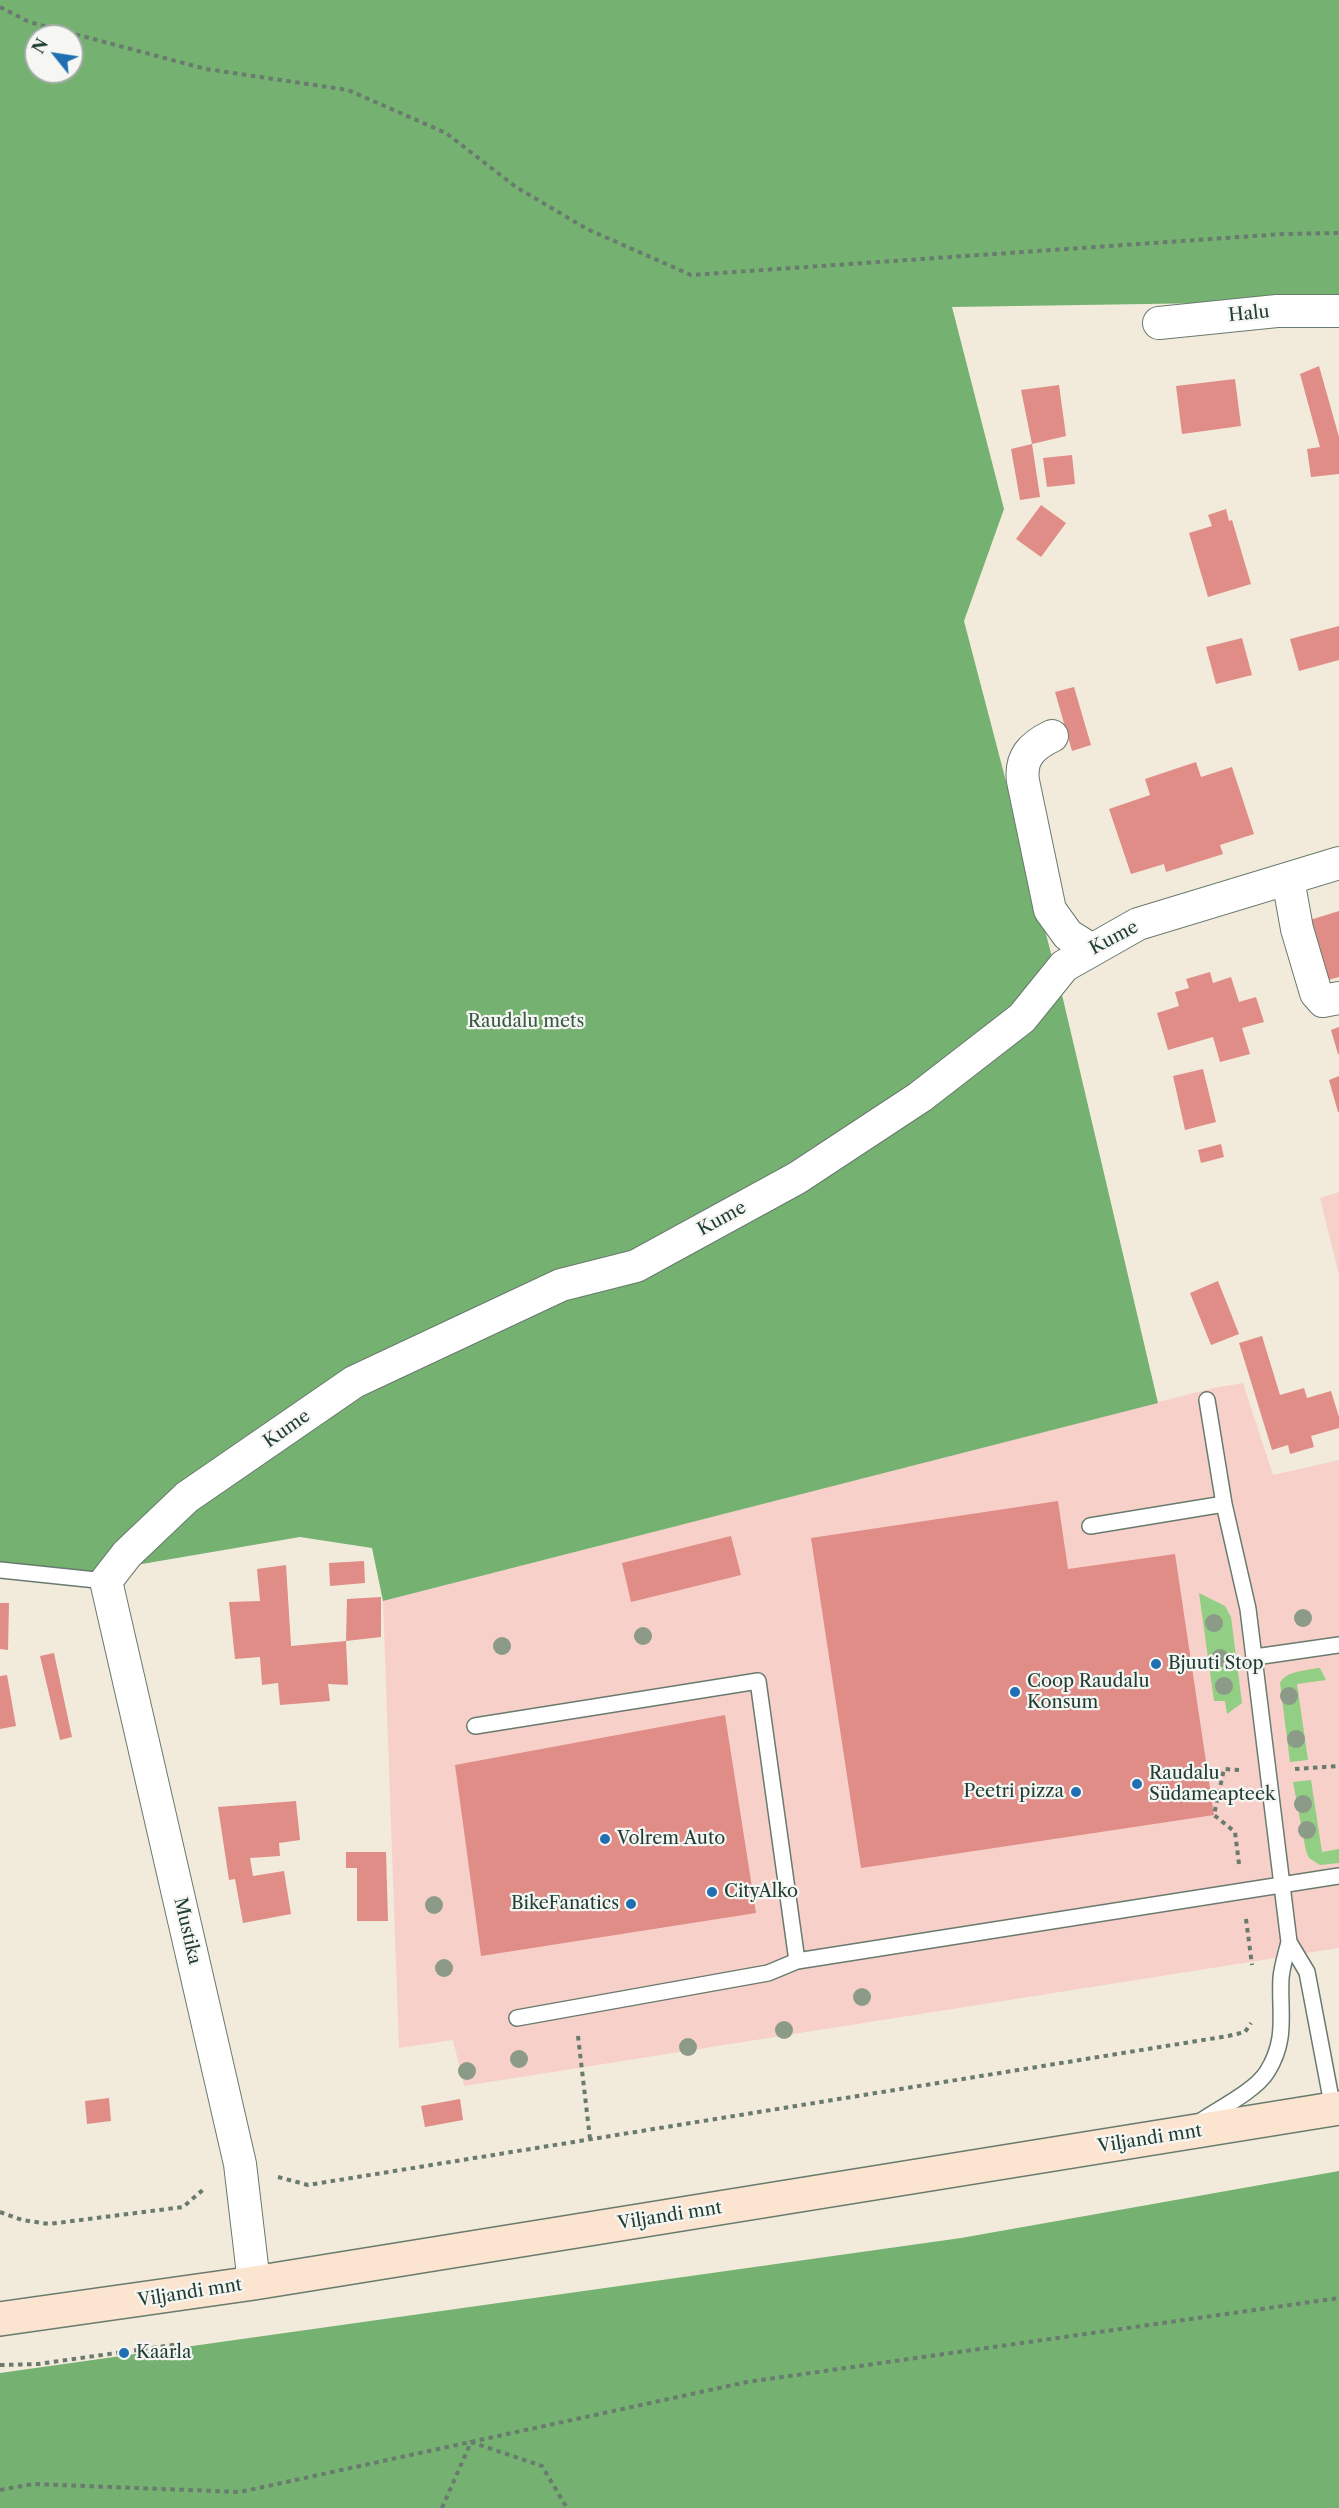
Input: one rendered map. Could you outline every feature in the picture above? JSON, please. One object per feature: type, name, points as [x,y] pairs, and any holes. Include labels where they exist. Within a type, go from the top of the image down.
[{"type":"main road","name":"Viljandi mnt","points":[[0,2319],[254,2283],[1336,2109]]},
{"type":"street","name":"Halu","points":[[1159,323],[1277,311],[1339,311]]},
{"type":"street","points":[[1052,736],[1034,746],[1027,754],[1022,765],[1023,782],[1050,910],[1068,935],[1092,950]]},
{"type":"street","name":"Kume","points":[[106,1581],[127,1554],[187,1497],[354,1382],[561,1284],[636,1266],[796,1178],[920,1097],[1022,1018],[1064,966],[1138,924],[1339,863]]},
{"type":"street","points":[[1288,879],[1297,929],[1316,993],[1323,1001],[1339,998]]},
{"type":"street","name":"Mustika","points":[[106,1581],[240,2164],[254,2283]]},
{"type":"lane","points":[[1183,2134],[1251,2087],[1266,2073],[1277,2047],[1283,2021],[1281,1977],[1289,1942],[1248,1609],[1224,1504],[1207,1400]]},
{"type":"lane","points":[[1089,1526],[1224,1504]]},
{"type":"lane","points":[[0,1570],[106,1581]]},
{"type":"lane","points":[[1255,1657],[1339,1645]]},
{"type":"lane","points":[[475,1726],[758,1681],[797,1960]]},
{"type":"lane","points":[[517,2018],[768,1973],[797,1960],[1339,1876]]},
{"type":"lane","points":[[1289,1942],[1307,1972],[1336,2109]]},
{"type":"path","points":[[0,7],[29,22],[206,69],[348,90],[446,133],[516,187],[586,229],[691,275],[1271,235],[1339,233]]},
{"type":"path","points":[[574,2008],[590,2139]]},
{"type":"path","points":[[0,2211],[22,2220],[50,2224],[183,2207],[216,2179],[240,2164],[308,2185],[1228,2036],[1245,2032],[1256,2015]]},
{"type":"path","points":[[0,2490],[33,2484],[240,2492],[747,2382],[1339,2298]]},
{"type":"path","points":[[0,2365],[38,2364],[180,2344]]},
{"type":"path","points":[[442,2508],[471,2442]]},
{"type":"path","points":[[471,2442],[542,2466],[567,2508]]},
{"type":"shaded area","points":[[1339,1192],[1339,1275],[1320,1198]]},
{"type":"shaded area","points":[[1243,1383],[1273,1475],[1339,1460],[1339,1948],[464,2086],[453,2040],[399,2048],[383,1601],[1213,1388]]},
{"type":"green space","name":"Raudalu mets","points":[[0,0],[1339,0],[1339,301],[952,307],[1004,509],[964,621],[1063,999],[1158,1403],[383,1601],[372,1548],[300,1537],[60,1578],[0,1577]]},
{"type":"green space","points":[[1199,1593],[1225,1606],[1231,1617],[1242,1703],[1227,1714],[1225,1701],[1214,1701]]},
{"type":"green space","points":[[1320,1668],[1326,1680],[1297,1684],[1308,1760],[1290,1762],[1280,1683],[1286,1676]]},
{"type":"green space","points":[[1311,1780],[1322,1852],[1339,1849],[1339,1863],[1320,1865],[1309,1858],[1306,1851],[1293,1782]]},
{"type":"green space","points":[[1339,2171],[1339,2508],[0,2508],[0,2373],[961,2238]]},
{"type":"building","points":[[1319,366],[1339,437],[1339,474],[1311,477],[1307,449],[1320,447],[1300,374]]},
{"type":"building","points":[[1235,379],[1241,426],[1182,434],[1176,386]]},
{"type":"building","points":[[1059,385],[1066,436],[1032,444],[1021,390]]},
{"type":"building","points":[[1032,444],[1040,497],[1020,500],[1011,449]]},
{"type":"building","points":[[1072,455],[1075,484],[1047,487],[1043,458]]},
{"type":"building","points":[[1041,505],[1066,523],[1041,557],[1016,539]]},
{"type":"building","points":[[1226,509],[1229,521],[1232,520],[1251,584],[1208,597],[1189,533],[1212,526],[1208,515]]},
{"type":"building","points":[[1339,626],[1339,660],[1299,671],[1290,639]]},
{"type":"building","points":[[1242,638],[1252,675],[1216,684],[1206,647]]},
{"type":"building","points":[[1074,687],[1091,745],[1072,751],[1055,692]]},
{"type":"building","points":[[1196,762],[1201,777],[1232,767],[1254,834],[1220,845],[1223,854],[1166,872],[1164,864],[1131,874],[1109,809],[1150,795],[1145,779]]},
{"type":"building","points":[[1339,911],[1339,977],[1328,980],[1310,920]]},
{"type":"building","points":[[1210,972],[1213,983],[1231,977],[1239,1002],[1256,997],[1264,1022],[1242,1028],[1250,1054],[1220,1062],[1213,1037],[1168,1050],[1157,1013],[1179,1006],[1175,992],[1189,988],[1186,979]]},
{"type":"building","points":[[1339,1027],[1339,1054],[1338,1054],[1331,1030]]},
{"type":"building","points":[[1203,1069],[1216,1122],[1185,1130],[1173,1076]]},
{"type":"building","points":[[1339,1076],[1339,1112],[1338,1112],[1329,1080]]},
{"type":"building","points":[[1221,1144],[1224,1157],[1201,1163],[1198,1150]]},
{"type":"building","points":[[1218,1281],[1239,1334],[1211,1345],[1190,1293]]},
{"type":"building","points":[[1262,1336],[1280,1395],[1304,1388],[1307,1398],[1331,1391],[1339,1417],[1339,1428],[1311,1436],[1314,1447],[1290,1454],[1288,1445],[1272,1450],[1239,1343]]},
{"type":"building","name":"Coop Raudalu Konsum","points":[[1058,1501],[1068,1569],[1175,1554],[1214,1815],[861,1868],[811,1538]]},
{"type":"building","points":[[731,1536],[741,1575],[631,1602],[622,1563]]},
{"type":"building","points":[[364,1561],[365,1583],[330,1586],[329,1563]]},
{"type":"building","points":[[286,1565],[291,1646],[346,1641],[348,1685],[328,1684],[330,1701],[280,1705],[278,1683],[262,1685],[260,1657],[235,1659],[229,1602],[260,1601],[257,1569]]},
{"type":"building","points":[[381,1597],[381,1637],[346,1641],[347,1599]]},
{"type":"building","points":[[0,1603],[9,1603],[8,1650],[0,1649]]},
{"type":"building","points":[[54,1653],[72,1737],[60,1740],[40,1656]]},
{"type":"building","points":[[7,1675],[16,1726],[0,1729],[0,1676]]},
{"type":"building","name":"Volrem Auto","points":[[725,1715],[756,1913],[481,1956],[455,1765]]},
{"type":"building","points":[[296,1801],[300,1840],[279,1843],[280,1856],[250,1858],[253,1876],[284,1871],[291,1914],[243,1923],[235,1879],[229,1880],[218,1807]]},
{"type":"building","points":[[346,1852],[386,1852],[388,1921],[357,1921],[357,1868],[346,1868]]},
{"type":"building","points":[[109,2098],[111,2121],[87,2124],[85,2101]]},
{"type":"building","points":[[460,2099],[463,2120],[425,2127],[421,2106]]},
{"type":"place","name":"Bjuuti Stop","points":[[1156,1664]]},
{"type":"place","name":"Coop Raudalu Konsum","points":[[1015,1692]]},
{"type":"place","name":"Raudalu Südameapteek","points":[[1137,1784]]},
{"type":"place","name":"Peetri pizza","points":[[1076,1792]]},
{"type":"place","name":"Volrem Auto","points":[[605,1839]]},
{"type":"place","name":"CityAlko","points":[[712,1892]]},
{"type":"place","name":"BikeFanatics","points":[[631,1904]]},
{"type":"place","name":"Kaarla","points":[[124,2353]]}]
